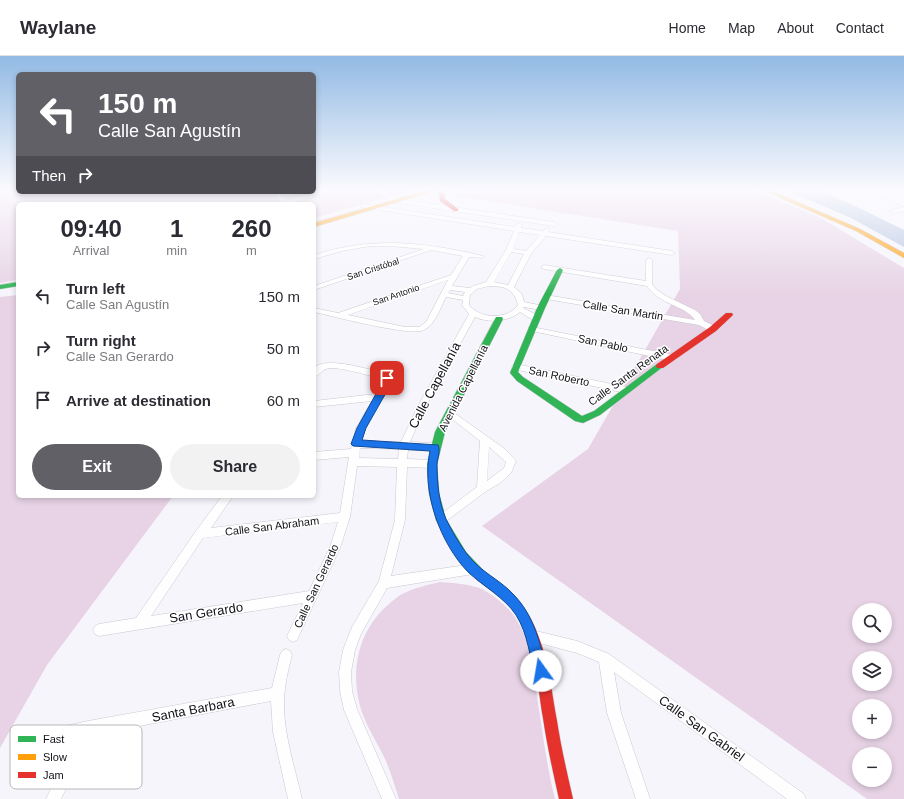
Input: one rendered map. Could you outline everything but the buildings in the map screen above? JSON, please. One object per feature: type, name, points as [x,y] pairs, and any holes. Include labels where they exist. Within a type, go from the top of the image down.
[{"type":"street","points":[[482,225],[672,253]]},
{"type":"street","points":[[489,284],[508,250],[519,225]]},
{"type":"street","points":[[510,288],[528,253],[543,234],[553,225]]},
{"type":"street","points":[[845,225],[858,230],[904,256]]},
{"type":"street","points":[[316,256],[342,249],[377,244],[406,245],[481,257]]},
{"type":"street","name":"San Cristóbal","points":[[316,287],[431,250]]},
{"type":"street","points":[[508,250],[528,253]]},
{"type":"street","points":[[316,310],[416,330],[421,329],[430,323],[454,276],[467,255]]},
{"type":"street","points":[[649,260],[649,284],[658,295],[692,312],[697,316],[701,323],[713,329]]},
{"type":"street","points":[[544,267],[649,284]]},
{"type":"street","points":[[516,367],[536,318],[560,270]]},
{"type":"street","name":"San Antonio","points":[[339,315],[454,276]]},
{"type":"street","points":[[0,287],[16,284]]},
{"type":"street","points":[[520,306],[520,298],[510,288],[496,284],[475,287],[470,290],[465,298],[465,303],[468,309],[481,317],[499,319],[507,317],[520,306],[541,308]]},
{"type":"street","points":[[0,292],[16,289]]},
{"type":"street","points":[[447,291],[470,290]]},
{"type":"street","points":[[447,291],[465,298]]},
{"type":"street","name":"Calle San Martin","points":[[546,297],[701,323]]},
{"type":"street","points":[[520,306],[536,318]]},
{"type":"street","name":"Calle Capellanía","points":[[389,799],[351,710],[346,691],[345,672],[349,650],[356,631],[384,583],[400,520],[404,446],[421,408],[473,313]]},
{"type":"street","name":"Calle Santa Renata","points":[[516,367],[514,373],[520,379],[578,419],[583,420],[597,413],[626,390],[713,329],[729,315]]},
{"type":"street","name":"Avenida Capellanía","points":[[499,319],[440,432],[435,447],[432,464],[434,493],[441,520],[452,542],[473,569],[508,597],[520,611],[532,636],[539,662],[553,741],[566,799]]},
{"type":"street","name":"San Pablo","points":[[532,329],[673,358]]},
{"type":"street","name":"Calle San Gerardo","points":[[293,636],[330,561],[345,517],[354,453],[361,428],[386,384],[387,378],[381,375],[338,366],[323,366],[316,372]]},
{"type":"street","name":"San Roberto","points":[[516,367],[626,390]]},
{"type":"street","points":[[316,404],[378,397]]},
{"type":"street","points":[[441,520],[482,489],[497,480],[508,470],[512,461],[450,413]]},
{"type":"street","points":[[482,489],[485,440]]},
{"type":"street","points":[[316,456],[354,453],[404,446],[435,447]]},
{"type":"street","points":[[354,453],[402,464],[432,464]]},
{"type":"street","points":[[140,622],[227,498]]},
{"type":"street","name":"Calle San Abraham","points":[[200,534],[345,517]]},
{"type":"street","points":[[384,583],[473,569]]},
{"type":"street","name":"San Gerardo","points":[[99,630],[140,622],[313,596]]},
{"type":"street","name":"Calle San Gabriel","points":[[532,636],[577,647],[605,658],[798,799]]},
{"type":"street","points":[[286,655],[278,693],[280,726],[282,746],[295,799]]},
{"type":"street","points":[[605,658],[614,712],[623,743],[643,799]]},
{"type":"street","name":"Santa Barbara","points":[[104,725],[278,693]]},
{"type":"street","points":[[53,799],[58,789]]},
{"type":"shaded area","points":[[0,225],[16,225],[16,280],[0,283]]},
{"type":"shaded area","points":[[638,225],[832,225],[904,268],[904,799],[867,799],[482,526],[588,449],[680,289],[678,231]]},
{"type":"shaded area","points":[[16,295],[16,498],[172,498],[47,665],[13,725],[10,725],[10,730],[0,748],[0,297]]},
{"type":"shaded area","points":[[440,582],[456,583],[482,589],[501,602],[514,615],[526,639],[532,660],[545,751],[555,799],[399,799],[386,761],[362,713],[357,692],[357,664],[364,637],[379,613],[402,594],[416,588]]},
{"type":"water","points":[[863,225],[893,225],[904,230],[904,247]]},
{"type":"traffic: fast","points":[[560,270],[541,308],[514,373],[520,379],[578,419],[583,420],[597,413],[660,366]]},
{"type":"traffic: fast","points":[[0,287],[16,284]]},
{"type":"traffic: fast","points":[[481,576],[462,556],[441,520],[434,493],[432,464],[440,432],[499,319]]},
{"type":"traffic: slow","points":[[845,225],[858,230],[904,256]]},
{"type":"traffic: jam","points":[[660,366],[713,329],[729,315]]},
{"type":"traffic: jam","points":[[481,576],[512,600],[520,610],[533,636],[541,667],[566,799]]},
{"type":"route","points":[[387,378],[386,384],[361,428],[356,444],[435,447],[432,464],[434,493],[441,520],[452,542],[473,569],[508,597],[520,611],[532,636],[541,671]]}]
